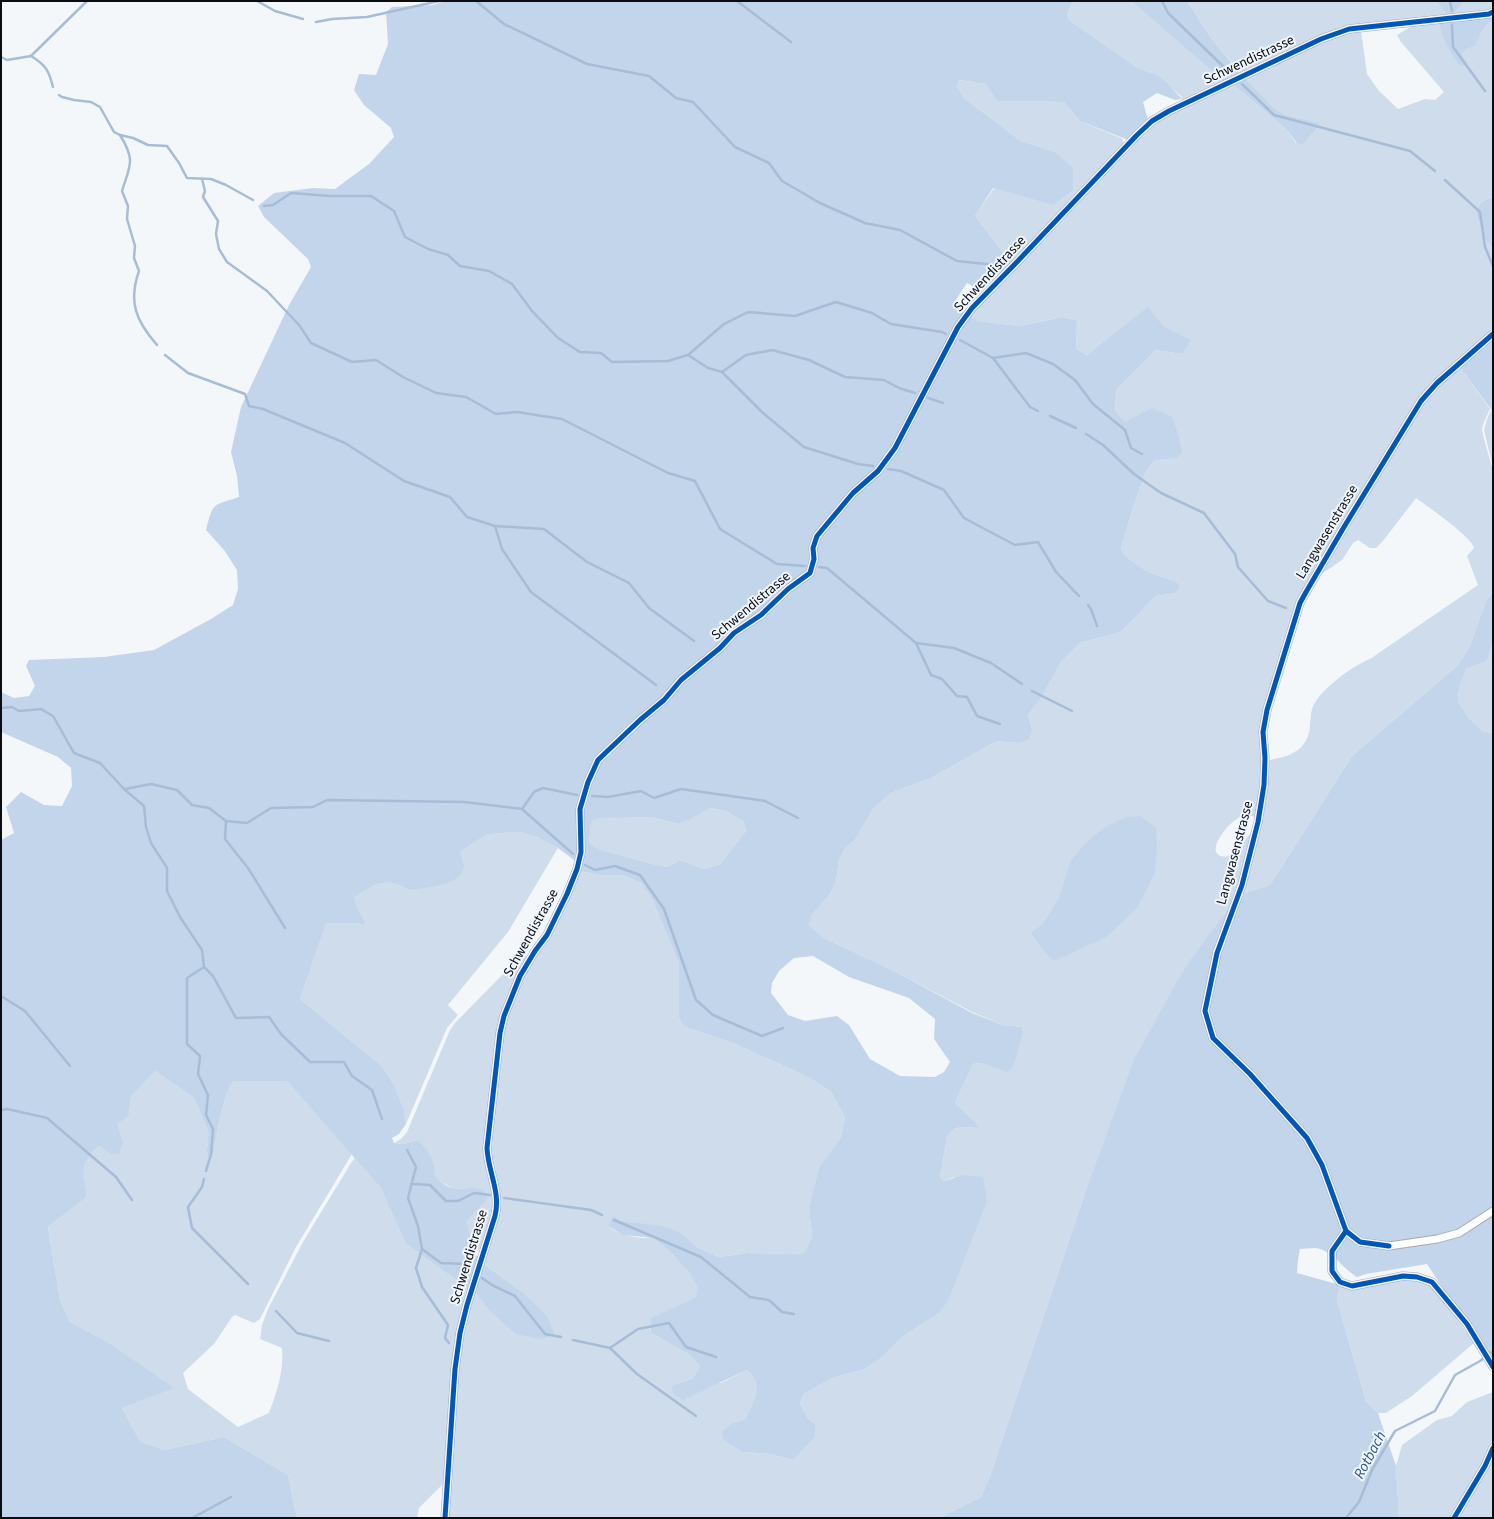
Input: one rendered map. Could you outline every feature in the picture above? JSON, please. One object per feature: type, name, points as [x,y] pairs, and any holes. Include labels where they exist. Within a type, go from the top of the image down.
[{"type":"street","name":"Schwendistrasse","points":[[445,1518],[454,1384],[460,1333],[467,1305],[495,1216],[497,1204],[497,1196],[489,1167],[487,1148],[500,1033],[504,1016],[520,976],[534,951],[547,935],[567,894],[577,869],[581,852],[580,809],[588,782],[598,760],[640,720],[664,700],[681,680],[720,648],[734,633],[761,615],[788,589],[810,573],[814,559],[813,548],[817,536],[852,493],[878,471],[894,448],[958,327],[972,308],[1152,121],[1169,111],[1321,39],[1349,30],[1489,14],[1493,12]]},
{"type":"street","name":"Langwasenstrasse","points":[[1346,1231],[1322,1165],[1307,1138],[1250,1074],[1213,1038],[1205,1011],[1217,953],[1242,885],[1258,822],[1264,785],[1265,758],[1263,732],[1265,717],[1300,603],[1344,527],[1421,401],[1437,383],[1493,334]]},
{"type":"street","points":[[1492,1365],[1467,1324],[1432,1282],[1417,1277],[1403,1276],[1352,1286],[1340,1282],[1332,1271],[1332,1251],[1346,1231],[1360,1242],[1389,1246],[1437,1239],[1459,1233],[1493,1212]]},
{"type":"street","points":[[1454,1518],[1485,1466],[1493,1448]]},
{"type":"shaded area","points":[[445,1],[1073,1],[1067,14],[1069,20],[1138,68],[1155,74],[1164,80],[1182,99],[1175,100],[1157,93],[1143,102],[1148,120],[1128,140],[1080,121],[1064,102],[997,101],[985,84],[959,80],[956,86],[964,98],[1021,141],[1055,152],[1073,168],[1073,190],[1053,205],[993,188],[975,216],[1012,264],[1000,276],[979,290],[967,283],[955,301],[977,321],[1020,326],[1062,317],[1077,320],[1076,349],[1087,355],[1148,307],[1163,326],[1191,340],[1182,354],[1156,350],[1116,390],[1115,410],[1125,422],[1152,408],[1172,417],[1182,452],[1177,458],[1155,460],[1146,471],[1121,548],[1125,556],[1148,572],[1177,582],[1180,587],[1176,593],[1156,596],[1121,632],[1080,643],[1061,662],[1040,700],[1028,715],[1032,729],[1029,739],[1018,743],[997,741],[931,778],[891,793],[873,809],[855,840],[846,847],[839,860],[836,882],[830,894],[812,915],[808,925],[824,938],[896,972],[972,1013],[1003,1025],[1022,1027],[1023,1032],[1013,1067],[1008,1072],[980,1063],[973,1064],[955,1103],[977,1124],[978,1128],[961,1127],[954,1129],[947,1137],[940,1178],[944,1181],[964,1175],[983,1177],[987,1201],[948,1301],[939,1313],[902,1337],[880,1359],[865,1369],[832,1378],[804,1394],[800,1403],[809,1420],[815,1425],[815,1436],[793,1460],[770,1454],[743,1452],[723,1439],[722,1432],[733,1423],[745,1419],[754,1400],[756,1394],[755,1382],[747,1370],[683,1400],[673,1394],[672,1386],[693,1378],[700,1366],[690,1355],[651,1333],[650,1319],[696,1297],[698,1287],[689,1272],[669,1250],[654,1238],[623,1235],[608,1226],[613,1216],[622,1221],[661,1226],[680,1232],[697,1247],[719,1257],[747,1253],[804,1253],[812,1237],[809,1207],[819,1168],[841,1137],[845,1117],[831,1092],[810,1078],[735,1044],[683,1026],[679,1018],[679,964],[652,899],[641,883],[623,875],[599,875],[579,871],[578,863],[558,848],[539,838],[520,832],[499,833],[486,835],[460,852],[464,866],[460,875],[455,879],[440,885],[409,890],[394,883],[380,884],[368,889],[354,898],[366,923],[364,925],[356,923],[326,923],[300,999],[382,1066],[394,1085],[404,1109],[406,1124],[399,1134],[392,1138],[394,1143],[403,1144],[418,1140],[430,1155],[436,1175],[442,1183],[457,1189],[479,1189],[488,1195],[486,1201],[467,1221],[475,1254],[479,1257],[470,1290],[406,1244],[380,1187],[287,1081],[234,1081],[226,1096],[223,1106],[213,1158],[211,1159],[207,1153],[208,1131],[194,1098],[155,1071],[131,1097],[129,1114],[117,1124],[123,1143],[119,1154],[110,1154],[99,1146],[92,1152],[85,1164],[84,1169],[84,1181],[87,1197],[48,1227],[60,1300],[70,1322],[108,1342],[174,1388],[122,1408],[140,1441],[164,1450],[224,1437],[288,1475],[297,1518],[1,1518],[1,840],[14,833],[6,807],[21,792],[44,805],[62,806],[72,786],[71,768],[58,757],[1,732],[1,692],[14,698],[29,696],[35,686],[26,666],[29,660],[104,657],[154,650],[211,619],[233,605],[238,589],[237,570],[224,550],[206,530],[210,514],[215,506],[239,497],[237,476],[231,452],[241,407],[289,305],[311,267],[308,259],[264,217],[258,206],[274,193],[313,188],[335,189],[369,164],[394,137],[391,128],[364,105],[354,90],[359,74],[376,75],[388,44],[386,12],[392,7],[433,5]],"holes":[[[710,808],[726,811],[744,822],[746,831],[720,864],[705,869],[680,860],[667,867],[661,866],[605,851],[589,843],[591,824],[594,819],[651,817],[678,824],[691,819]],[[813,956],[849,977],[909,998],[935,1019],[934,1039],[950,1062],[944,1072],[935,1077],[900,1076],[870,1059],[849,1025],[837,1016],[805,1021],[788,1015],[771,993],[772,983],[779,971],[794,958]]]},
{"type":"shaded area","points":[[1073,1],[1131,1],[1226,82],[1182,102],[1182,97],[1155,74],[1138,68],[1069,20],[1067,14]]},
{"type":"shaded area","points":[[1131,1],[1187,1],[1211,38],[1241,74],[1226,82],[1221,79]]},
{"type":"shaded area","points":[[1187,1],[1436,1],[1445,13],[1443,18],[1350,28],[1242,74],[1211,38]]},
{"type":"shaded area","points":[[1436,1],[1462,1],[1462,4],[1454,14],[1456,16],[1443,18],[1445,12]]},
{"type":"shaded area","points":[[1462,1],[1493,1],[1493,10],[1454,14],[1462,4]]},
{"type":"shaded area","points":[[1493,14],[1493,21],[1484,28],[1476,46],[1467,49],[1462,54],[1467,63],[1466,66],[1460,64],[1453,56],[1447,44],[1440,26],[1440,22],[1458,19],[1460,21]]},
{"type":"shaded area","points":[[1493,21],[1493,197],[1481,202],[1476,213],[1485,240],[1493,248],[1493,332],[1437,380],[1306,589],[1263,719],[1263,761],[1257,818],[1248,815],[1238,818],[1228,826],[1217,842],[1216,846],[1216,853],[1218,855],[1224,857],[1230,856],[1239,849],[1248,836],[1254,831],[1243,873],[1231,906],[1192,957],[1084,1196],[990,1476],[981,1497],[939,1518],[447,1518],[454,1399],[462,1334],[473,1292],[478,1296],[521,1291],[482,1263],[497,1214],[489,1154],[501,1038],[518,983],[579,871],[599,875],[623,875],[641,883],[652,899],[679,964],[679,1018],[683,1026],[735,1044],[810,1078],[831,1092],[845,1117],[841,1137],[819,1169],[809,1207],[812,1237],[804,1253],[747,1253],[719,1257],[697,1247],[680,1232],[622,1221],[613,1217],[608,1226],[615,1231],[633,1237],[653,1238],[661,1242],[674,1253],[691,1274],[699,1287],[696,1297],[650,1320],[651,1333],[690,1355],[700,1366],[693,1378],[672,1386],[721,1383],[747,1370],[755,1382],[756,1394],[745,1419],[733,1423],[743,1452],[770,1454],[793,1460],[809,1420],[800,1403],[804,1394],[832,1378],[865,1369],[880,1359],[902,1337],[939,1313],[954,1177],[944,1181],[940,1178],[947,1137],[954,1129],[961,1127],[978,1128],[977,1124],[955,1103],[973,1064],[980,1063],[1008,1071],[1023,1032],[1022,1027],[1003,1025],[972,1012],[896,972],[824,938],[807,925],[812,915],[830,894],[836,882],[839,860],[846,847],[855,840],[873,809],[891,793],[931,778],[997,741],[1018,743],[1032,729],[1028,715],[1040,700],[1061,662],[1080,643],[1121,632],[1156,596],[1176,593],[1180,587],[1177,582],[1148,572],[1125,556],[1121,548],[1146,471],[1155,460],[1115,410],[1116,390],[1156,350],[1182,354],[1148,308],[1087,355],[1076,349],[1077,320],[1062,317],[1020,326],[977,321],[969,314],[1151,124],[1231,83],[1286,129],[1296,143],[1317,122],[1285,115],[1271,107],[1244,77],[1335,36],[1361,31],[1367,74],[1379,91],[1398,109],[1425,99],[1435,100],[1444,92],[1401,42],[1397,35],[1412,26],[1440,22],[1467,63],[1462,54],[1467,49],[1476,46],[1484,28]]},
{"type":"shaded area","points":[[1244,77],[1272,107],[1285,115],[1317,122],[1319,125],[1303,144],[1297,143],[1286,129],[1231,83]]},
{"type":"shaded area","points":[[959,80],[985,84],[997,101],[1064,102],[1080,121],[1123,139],[1122,141],[1126,143],[1012,264],[975,216],[994,188],[1054,205],[1055,152],[1021,141],[964,98],[955,86]]},
{"type":"shaded area","points":[[1493,197],[1493,248],[1485,240],[1476,213],[1481,202]]},
{"type":"shaded area","points":[[1493,339],[1493,412],[1459,366]]},
{"type":"shaded area","points":[[1459,366],[1490,409],[1482,428],[1493,471],[1493,592],[1486,601],[1469,648],[1457,666],[1352,756],[1270,885],[1239,895],[1268,762],[1291,754],[1303,745],[1308,737],[1312,709],[1315,702],[1336,680],[1354,667],[1370,659],[1478,585],[1467,556],[1474,548],[1471,543],[1448,522],[1416,498],[1376,548],[1370,548],[1358,540],[1353,543],[1342,560],[1320,575],[1384,464],[1425,398]]},
{"type":"shaded area","points":[[1491,410],[1493,412],[1493,468],[1484,430]]},
{"type":"shaded area","points":[[1493,592],[1492,645],[1487,661],[1466,669],[1459,689],[1458,702],[1470,719],[1482,731],[1493,733],[1493,1362],[1480,1345],[1427,1264],[1366,1274],[1357,1277],[1322,1249],[1300,1249],[1297,1273],[1340,1285],[1337,1301],[1366,1401],[1378,1413],[1396,1466],[1399,1518],[939,1518],[981,1497],[990,1476],[1084,1196],[1134,1060],[1176,983],[1192,957],[1239,895],[1270,885],[1352,756],[1457,666],[1469,648],[1486,601]]},
{"type":"shaded area","points":[[1492,645],[1493,733],[1482,731],[1470,719],[1458,702],[1459,689],[1466,669],[1487,661]]},
{"type":"shaded area","points":[[709,808],[726,811],[744,822],[746,831],[720,864],[705,869],[680,860],[667,867],[661,866],[605,851],[589,843],[591,824],[594,819],[651,817],[678,824],[691,819]]},
{"type":"shaded area","points":[[1140,816],[1156,828],[1157,846],[1155,873],[1137,908],[1106,937],[1054,961],[1044,951],[1031,933],[1043,924],[1059,898],[1071,860],[1089,840],[1105,827],[1127,817]]},
{"type":"shaded area","points":[[520,832],[539,838],[558,848],[508,932],[448,1005],[458,1015],[447,1028],[406,1124],[404,1109],[394,1085],[382,1066],[300,999],[326,922],[356,923],[364,925],[366,923],[354,898],[368,889],[380,884],[394,883],[409,890],[464,862],[460,852],[486,835]]},
{"type":"shaded area","points":[[528,956],[528,959],[506,1006],[486,1145],[496,1204],[481,1249],[475,1252],[467,1221],[486,1201],[478,1188],[453,1189],[438,1180],[434,1174],[433,1160],[418,1140],[403,1144],[394,1143],[401,1139],[407,1132],[450,1030],[455,1023],[514,963]]},
{"type":"shaded area","points":[[155,1071],[194,1098],[208,1131],[209,1137],[207,1145],[213,1158],[223,1106],[226,1096],[234,1081],[287,1081],[352,1154],[296,1247],[260,1319],[254,1323],[235,1315],[232,1317],[214,1344],[183,1373],[188,1389],[238,1427],[269,1413],[279,1381],[282,1364],[282,1348],[260,1339],[262,1325],[268,1309],[303,1242],[355,1158],[380,1187],[406,1244],[470,1290],[459,1328],[444,1483],[419,1508],[417,1518],[297,1518],[288,1475],[224,1437],[164,1450],[140,1441],[122,1408],[173,1388],[108,1342],[70,1322],[60,1300],[48,1227],[87,1197],[83,1169],[88,1158],[99,1146],[110,1154],[118,1130],[117,1124],[129,1114],[131,1097]]},
{"type":"shaded area","points":[[482,1263],[521,1291],[547,1316],[555,1335],[540,1339],[516,1334],[491,1312],[473,1292]]},
{"type":"shaded area","points":[[1408,1278],[1432,1285],[1474,1343],[1412,1396],[1386,1413],[1378,1413],[1366,1401],[1337,1301],[1340,1285],[1348,1289],[1355,1289]]},
{"type":"shaded area","points":[[1493,1392],[1492,1444],[1486,1461],[1453,1518],[1399,1518],[1396,1466],[1402,1445],[1437,1420],[1452,1416],[1467,1402]]},
{"type":"shaded area","points":[[1493,1453],[1493,1518],[1456,1518]]},
{"type":"waterway","points":[[31,56],[87,1]]},
{"type":"waterway","points":[[257,1],[275,11],[303,19]]},
{"type":"waterway","points":[[316,22],[332,19],[367,17],[439,1]]},
{"type":"waterway","points":[[476,1],[504,24],[587,64],[649,76],[676,98],[693,102],[735,147],[769,163],[782,181],[820,203],[865,223],[900,230],[957,261],[996,265]]},
{"type":"waterway","points":[[737,1],[791,42]]},
{"type":"waterway","points":[[1162,1],[1168,13],[1231,74]]},
{"type":"waterway","points":[[1450,1],[1452,11]]},
{"type":"waterway","points":[[1452,25],[1453,47],[1485,91]]},
{"type":"waterway","points":[[31,56],[40,62],[46,69],[53,87]]},
{"type":"waterway","points":[[1,57],[7,60],[31,56]]},
{"type":"waterway","points":[[1242,84],[1274,115],[1410,151],[1435,171]]},
{"type":"waterway","points":[[59,95],[74,100],[91,102],[100,107],[114,132],[120,135],[133,138],[148,145],[167,146],[187,178],[211,179],[226,185],[253,200]]},
{"type":"waterway","points":[[120,135],[130,157],[129,169],[122,191],[128,206],[127,219],[135,246],[134,258],[139,271],[134,292],[134,302],[139,319],[157,345]]},
{"type":"waterway","points":[[202,179],[205,191],[203,197],[218,221],[216,234],[219,249],[227,262],[267,291],[299,325],[311,343],[352,362],[376,360],[403,377],[436,393],[466,397],[496,414],[517,412],[562,419],[668,473],[695,481],[720,529],[777,564],[805,566]]},
{"type":"waterway","points":[[1445,180],[1480,212],[1485,247],[1493,266]]},
{"type":"waterway","points":[[264,206],[273,205],[291,193],[330,196],[371,196],[394,211],[405,237],[428,249],[448,255],[460,266],[489,271],[512,284],[532,311],[558,338],[580,352],[601,353],[612,362],[668,361],[688,355],[724,324],[748,312],[795,316],[836,302],[872,313],[891,324],[942,332],[946,334]]},
{"type":"waterway","points":[[960,340],[993,358],[1030,407],[1038,411]]},
{"type":"waterway","points":[[722,372],[746,355],[772,350],[809,360],[845,377],[884,380],[899,388],[915,393]]},
{"type":"waterway","points":[[993,358],[1026,353],[1053,364],[1075,380],[1093,404],[1125,430],[1131,448],[1142,454]]},
{"type":"waterway","points":[[165,355],[188,373],[245,394],[249,406],[263,409],[345,443],[404,481],[450,497],[467,517],[495,526],[544,529],[587,562],[629,583],[649,608],[694,641]]},
{"type":"waterway","points":[[688,355],[708,368],[722,372],[763,413],[804,447],[858,464],[873,466]]},
{"type":"waterway","points":[[928,398],[943,403]]},
{"type":"waterway","points":[[1050,416],[1076,428]]},
{"type":"waterway","points":[[1086,434],[1103,445],[1134,474],[1161,493],[1204,513],[1235,554],[1238,567],[1268,601],[1286,608]]},
{"type":"waterway","points":[[888,469],[901,471],[944,490],[964,518],[1015,545],[1038,542],[1056,572],[1079,596]]},
{"type":"waterway","points":[[495,526],[502,549],[531,592],[656,685]]},
{"type":"waterway","points":[[819,567],[827,568],[916,643],[931,675],[942,679],[957,696],[967,697],[977,716],[1000,724]]},
{"type":"waterway","points":[[1088,605],[1097,626]]},
{"type":"waterway","points":[[916,643],[954,648],[991,663],[1022,684]]},
{"type":"waterway","points":[[1032,691],[1072,711]]},
{"type":"waterway","points":[[1,708],[12,707],[19,711],[41,709],[53,716],[74,753],[100,763],[124,789],[144,806],[146,827],[151,843],[167,868],[167,891],[180,917],[202,950],[204,967],[213,976],[236,1018],[269,1017],[281,1034],[310,1062],[344,1062],[352,1076],[372,1090],[382,1119]]},
{"type":"waterway","points":[[125,789],[151,784],[177,790],[192,805],[209,808],[226,821],[247,823],[271,808],[313,807],[327,800],[464,802],[522,809],[573,854]]},
{"type":"waterway","points":[[522,809],[534,792],[543,788],[577,795]]},
{"type":"waterway","points":[[592,796],[608,797],[641,791],[654,798],[681,789],[765,801],[798,818]]},
{"type":"waterway","points":[[226,821],[225,839],[248,868],[285,928]]},
{"type":"waterway","points":[[585,865],[595,870],[615,866],[640,875],[664,909],[696,1000],[713,1015],[762,1036],[783,1028]]},
{"type":"waterway","points":[[204,967],[187,978],[187,1044],[200,1056],[198,1074],[208,1095],[206,1115],[213,1129],[211,1154],[206,1171]]},
{"type":"waterway","points":[[1,996],[25,1011],[70,1066]]},
{"type":"waterway","points":[[1,1110],[7,1109],[47,1118],[116,1177],[132,1200]]},
{"type":"waterway","points":[[407,1150],[416,1167],[408,1198],[418,1226],[422,1249],[441,1263],[464,1264],[470,1270]]},
{"type":"waterway","points":[[204,1179],[202,1187],[188,1207],[192,1228],[248,1284]]},
{"type":"waterway","points":[[412,1184],[430,1185],[446,1201],[458,1201],[474,1193],[490,1195]]},
{"type":"waterway","points":[[504,1198],[591,1210],[602,1215]]},
{"type":"waterway","points":[[614,1220],[701,1257],[750,1297],[769,1300],[782,1312],[794,1314]]},
{"type":"waterway","points":[[422,1249],[416,1268],[422,1287],[448,1325],[445,1338],[449,1343]]},
{"type":"waterway","points":[[482,1278],[492,1285],[515,1296],[545,1334],[561,1337]]},
{"type":"waterway","points":[[276,1311],[297,1333],[329,1341]]},
{"type":"waterway","points":[[573,1340],[610,1348],[638,1329],[669,1323],[686,1347],[716,1357]]},
{"type":"waterway","points":[[610,1348],[637,1374],[696,1416]]},
{"type":"waterway","name":"Rotbach","points":[[1346,1518],[1359,1502],[1372,1470],[1395,1431],[1435,1411],[1455,1375],[1480,1361],[1493,1351]]},
{"type":"waterway","points":[[192,1518],[231,1497]]},
{"type":"cycle path","points":[[445,1518],[455,1369],[460,1333],[467,1305],[495,1216],[495,1190],[487,1148],[500,1033],[504,1016],[520,976],[535,951],[547,935],[567,894],[577,869],[581,852],[580,809],[588,782],[598,760],[640,720],[664,700],[681,680],[720,648],[734,633],[761,615],[788,589],[810,573],[814,559],[813,548],[817,536],[853,493],[878,471],[895,448],[958,327],[972,308],[1152,121],[1169,111],[1321,39],[1349,29],[1489,14],[1493,12]]},
{"type":"cycle path","points":[[1389,1246],[1360,1242],[1346,1231],[1322,1165],[1307,1138],[1250,1074],[1213,1038],[1205,1011],[1217,953],[1242,885],[1258,822],[1264,785],[1265,758],[1263,732],[1267,710],[1300,603],[1344,527],[1421,401],[1437,383],[1493,334]]},
{"type":"cycle path","points":[[1346,1231],[1332,1251],[1332,1271],[1340,1282],[1352,1286],[1403,1276],[1417,1277],[1432,1282],[1467,1324],[1493,1367]]},
{"type":"cycle path","points":[[1454,1518],[1485,1466],[1493,1448]]}]
